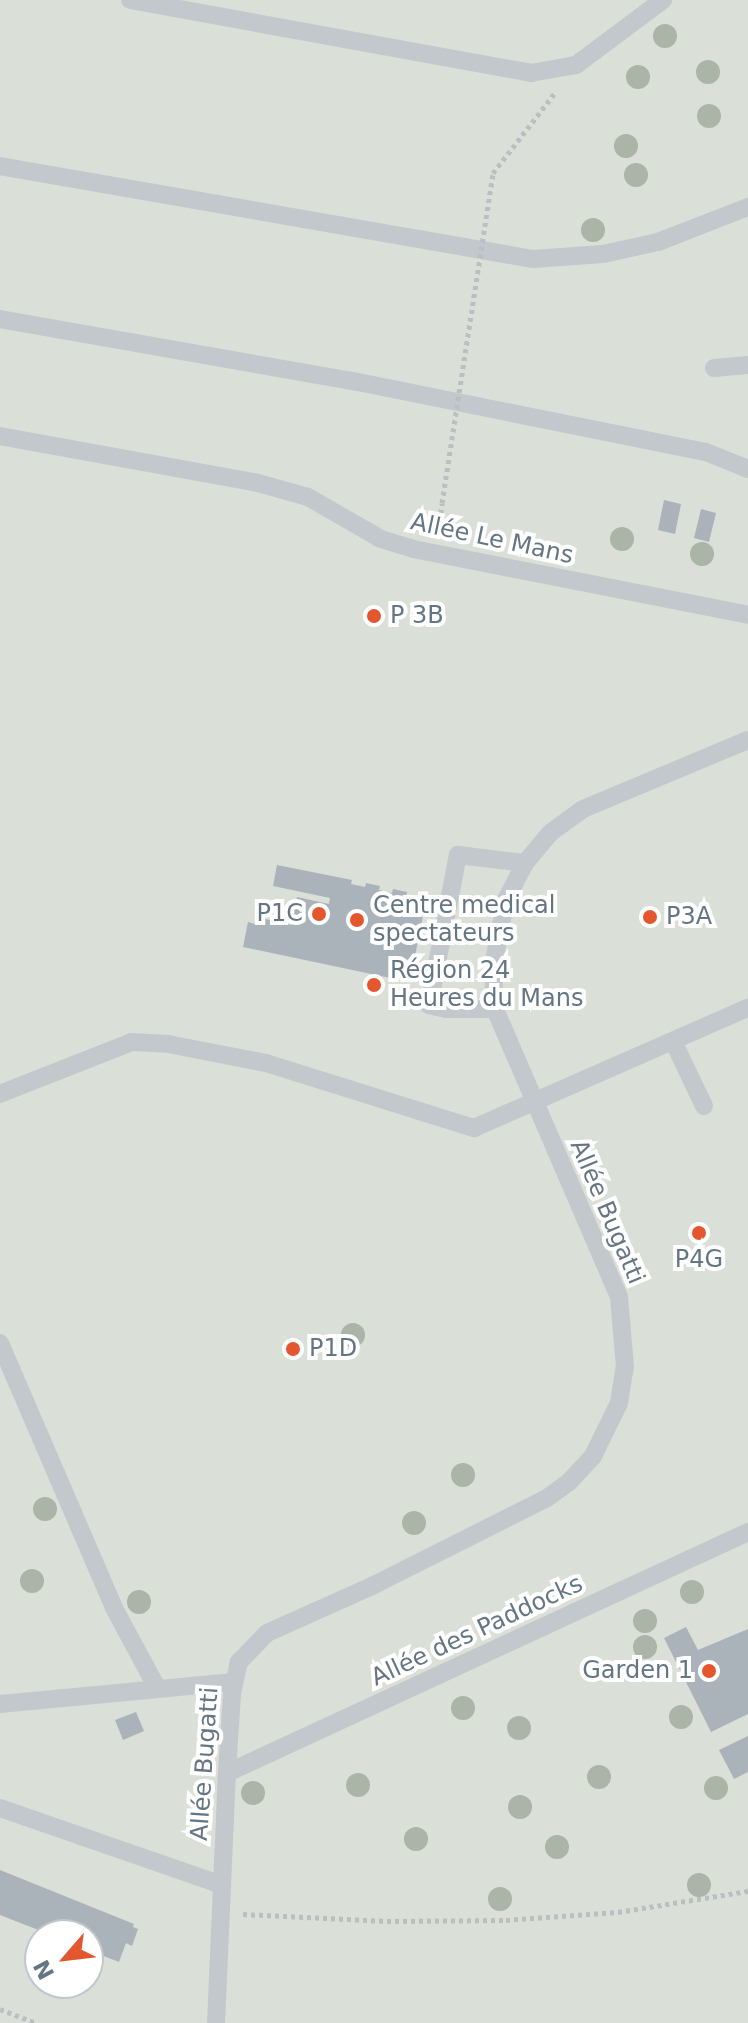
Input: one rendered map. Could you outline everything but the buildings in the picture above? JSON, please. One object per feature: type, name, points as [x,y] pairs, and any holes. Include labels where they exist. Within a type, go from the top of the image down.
[{"type":"lane","points":[[130,0],[531,73],[576,65],[663,0]]},
{"type":"lane","points":[[0,166],[533,259],[603,254],[658,242],[748,207]]},
{"type":"lane","points":[[0,319],[479,406],[706,452],[748,469]]},
{"type":"lane","points":[[714,368],[748,365]]},
{"type":"lane","name":"Allée Le Mans","points":[[0,436],[254,482],[308,497],[381,539],[413,549],[748,615]]},
{"type":"lane","name":"Allée Bugatti","points":[[216,2023],[227,1773],[234,1682],[239,1662],[267,1633],[372,1586],[547,1498],[569,1482],[593,1456],[619,1403],[625,1367],[619,1297],[495,1009],[492,987],[498,926],[525,863],[550,833],[583,809],[748,740]]},
{"type":"lane","points":[[495,1009],[446,1009],[429,1005],[458,855],[525,863]]},
{"type":"lane","points":[[0,1094],[132,1042],[201,1048],[266,1063],[474,1128],[748,1008]]},
{"type":"lane","points":[[673,1041],[704,1106]]},
{"type":"lane","points":[[0,1343],[114,1608],[157,1688]]},
{"type":"lane","name":"Allée des Paddocks","points":[[227,1773],[748,1532]]},
{"type":"lane","points":[[0,1704],[234,1682]]},
{"type":"lane","points":[[0,1808],[222,1885]]},
{"type":"path","points":[[442,503],[493,173],[576,65]]},
{"type":"path","points":[[237,1914],[387,1921],[506,1920],[618,1912],[748,1891]]},
{"type":"path","points":[[0,2009],[36,2023]]},
{"type":"shaded area","name":"Région 24 Heures du Mans","points":[[0,0],[748,0],[748,2023],[0,2023]]},
{"type":"place","name":"P 3B","points":[[374,616]]},
{"type":"place","name":"P1C","points":[[319,914]]},
{"type":"place","name":"P3A","points":[[650,917]]},
{"type":"place","name":"Centre medical spectateurs","points":[[357,920]]},
{"type":"place","name":"Région 24 Heures du Mans","points":[[374,985]]},
{"type":"place","name":"P4G","points":[[699,1233]]},
{"type":"place","name":"P1D","points":[[293,1349]]},
{"type":"place","name":"Garden 1","points":[[709,1671]]}]
